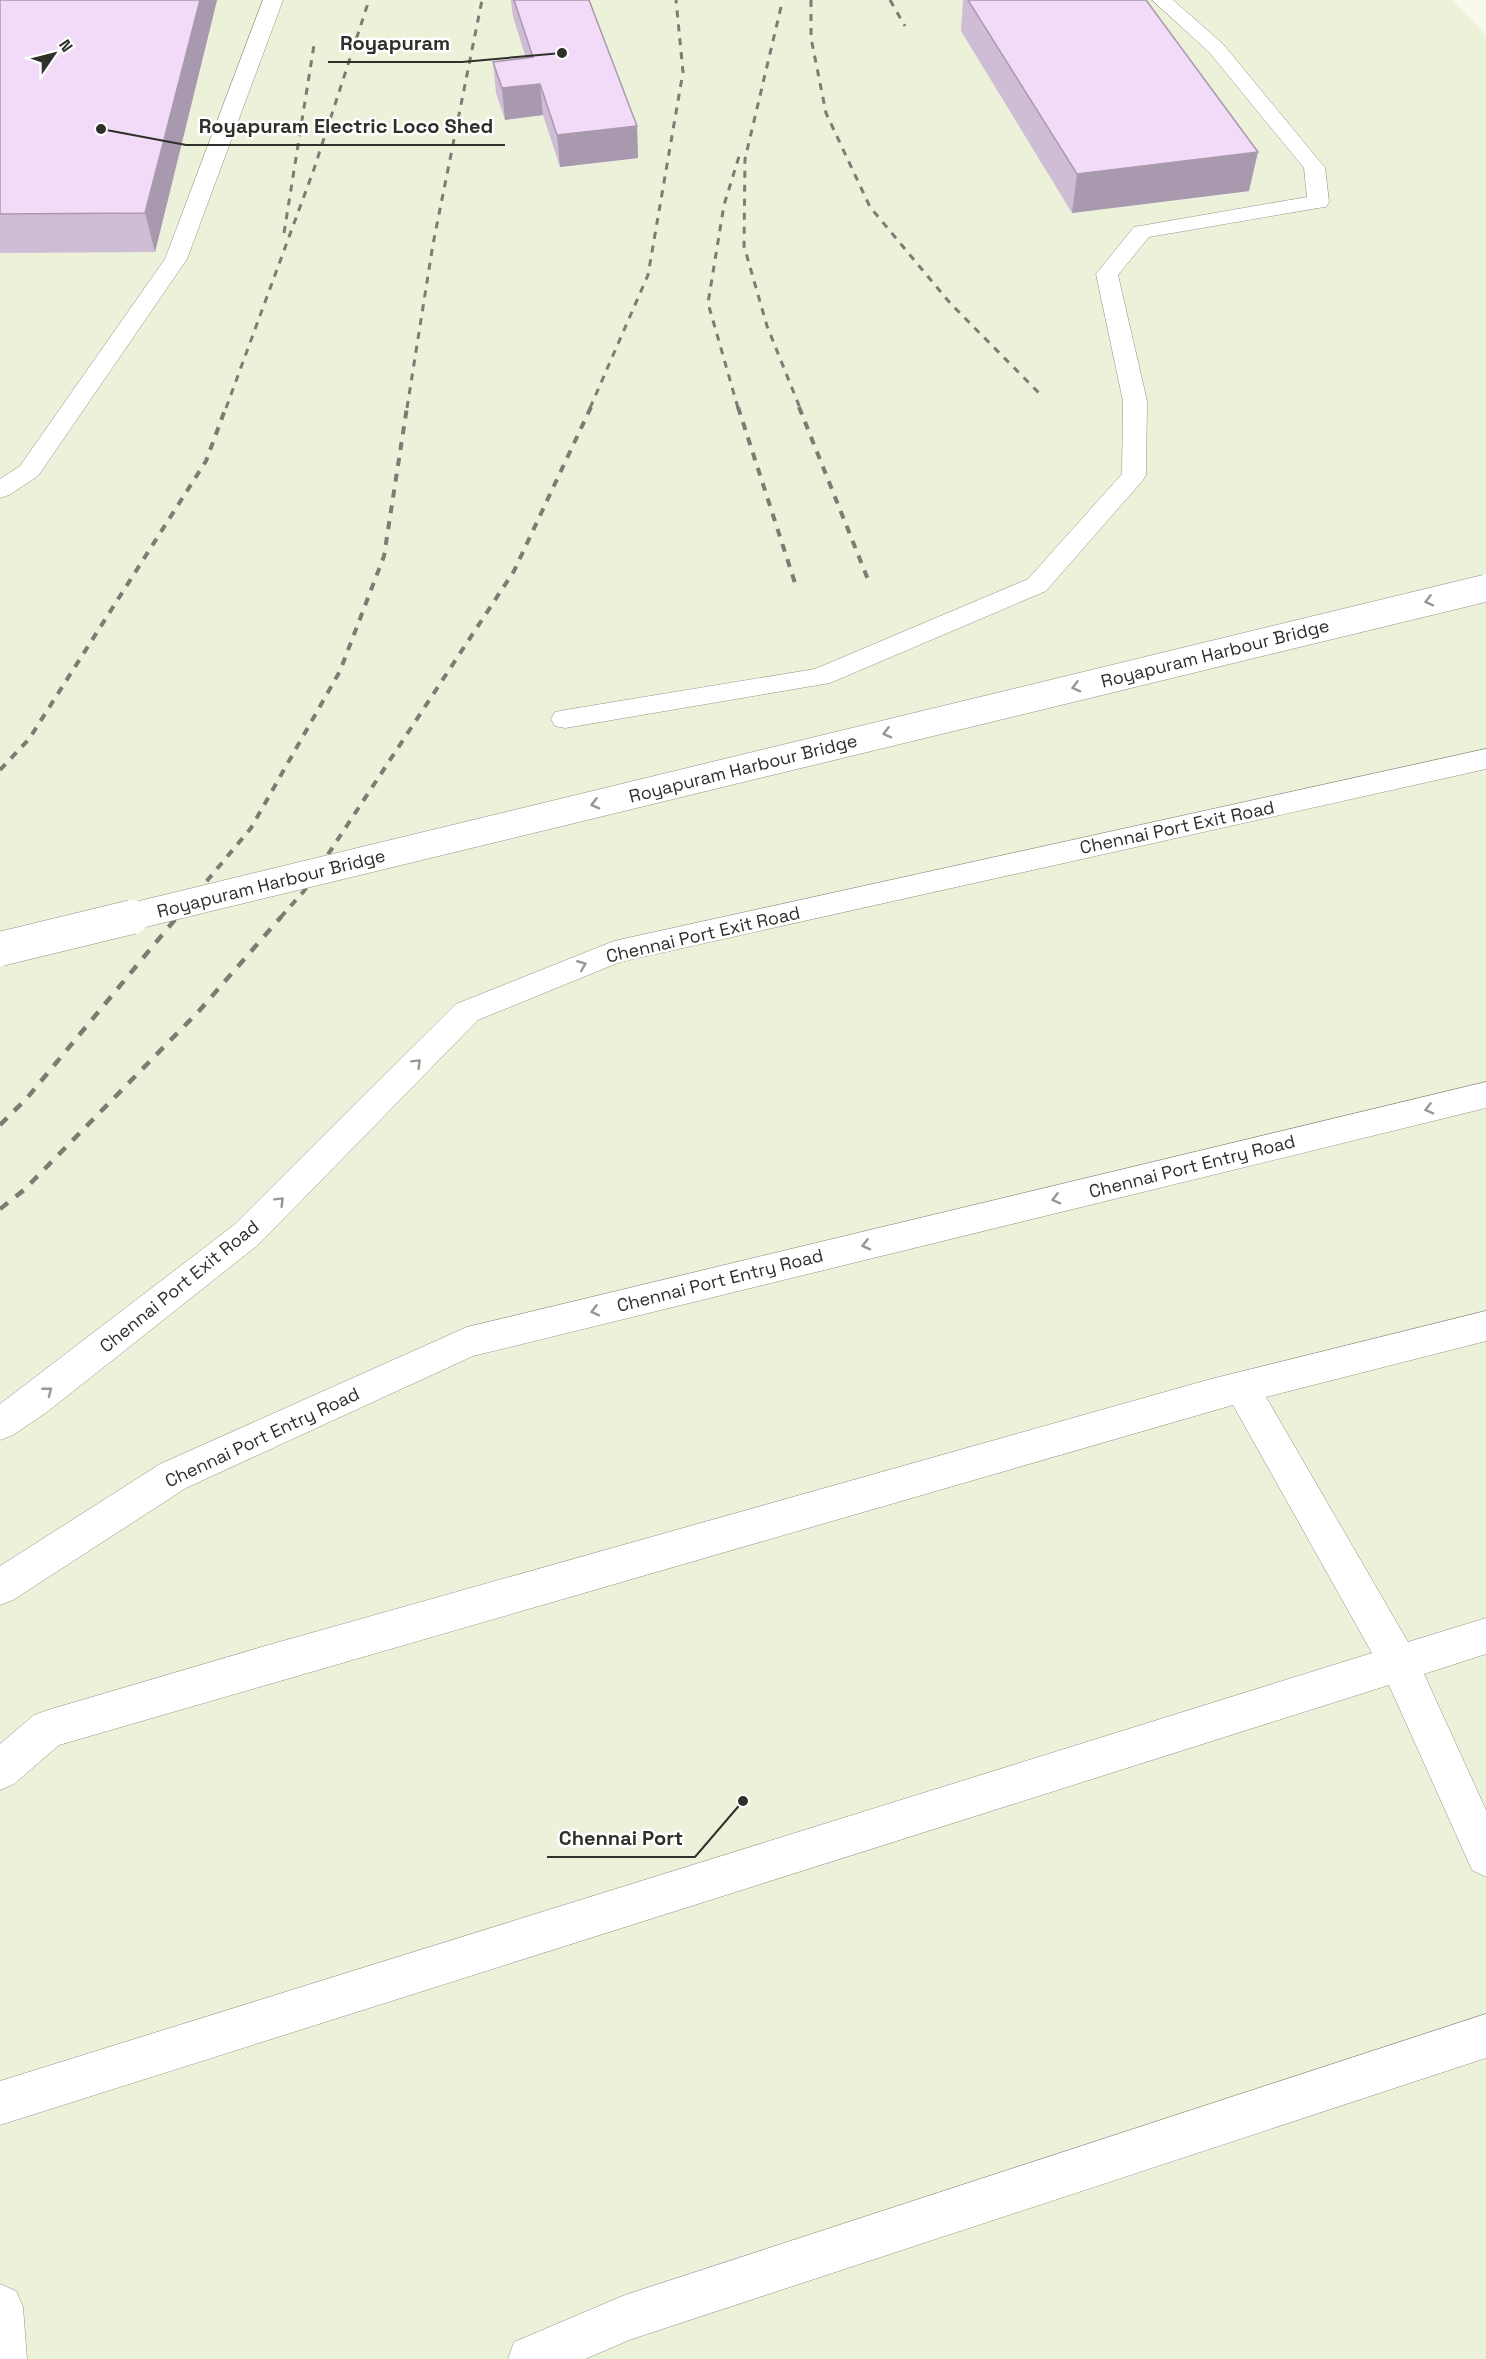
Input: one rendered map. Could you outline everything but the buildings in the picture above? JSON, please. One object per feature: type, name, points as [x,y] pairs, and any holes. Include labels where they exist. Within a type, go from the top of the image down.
[{"type":"main road","points":[[0,490],[29,471],[176,259],[273,0]]},
{"type":"main road","points":[[565,718],[820,678],[1015,595],[1037,585],[1134,475],[1135,400],[1107,274],[1142,232],[1318,202],[1314,167],[1216,48],[1162,0]]},
{"type":"main road","name":"Royapuram Harbour Bridge","points":[[0,949],[1486,588]]},
{"type":"main road","name":"Chennai Port Exit Road","points":[[0,1424],[34,1401],[246,1235],[467,1012],[614,952],[1486,759]]},
{"type":"main road","name":"Chennai Port Entry Road","points":[[0,1587],[173,1476],[467,1342],[1486,1095]]},
{"type":"main road","points":[[0,1770],[48,1729],[265,1665],[1242,1388],[1486,1326]]},
{"type":"main road","points":[[1242,1388],[1400,1665],[1486,1856]]},
{"type":"main road","points":[[0,2103],[1400,1665],[1486,1636]]},
{"type":"main road","points":[[531,2359],[625,2318],[1486,2037]]},
{"type":"main road","points":[[0,2307],[4,2359]]},
{"type":"shaded area","points":[[0,0],[1452,0],[1486,35],[1486,2359],[0,2359]]},
{"type":"railway","points":[[226,408],[314,169],[369,0]]},
{"type":"railway","points":[[407,408],[433,244],[482,0]]},
{"type":"railway","points":[[590,408],[648,275],[683,72],[676,0]]},
{"type":"railway","points":[[811,0],[811,38],[826,113],[870,207],[950,303],[1040,394]]},
{"type":"railway","points":[[890,0],[905,26]]},
{"type":"railway","points":[[781,7],[745,159],[744,246],[767,326],[800,408]]},
{"type":"railway","points":[[284,233],[314,45]]},
{"type":"railway","points":[[738,408],[708,303],[724,205],[741,150]]},
{"type":"railway","points":[[0,770],[29,739],[206,461],[226,407]]},
{"type":"railway","points":[[176,918],[251,828],[340,671],[384,556],[407,407]]},
{"type":"railway","points":[[280,918],[304,891],[514,571],[591,407]]},
{"type":"railway","points":[[738,407],[795,583]]},
{"type":"railway","points":[[799,407],[869,582]]},
{"type":"railway","points":[[0,1125],[27,1098],[177,917]]},
{"type":"railway","points":[[0,1209],[24,1190],[199,1011],[281,917]]},
{"type":"place","name":"Royapuram","points":[[562,53]]},
{"type":"place","name":"Royapuram Electric Loco Shed","points":[[101,129]]},
{"type":"place","name":"Chennai Port","points":[[743,1801]]}]
